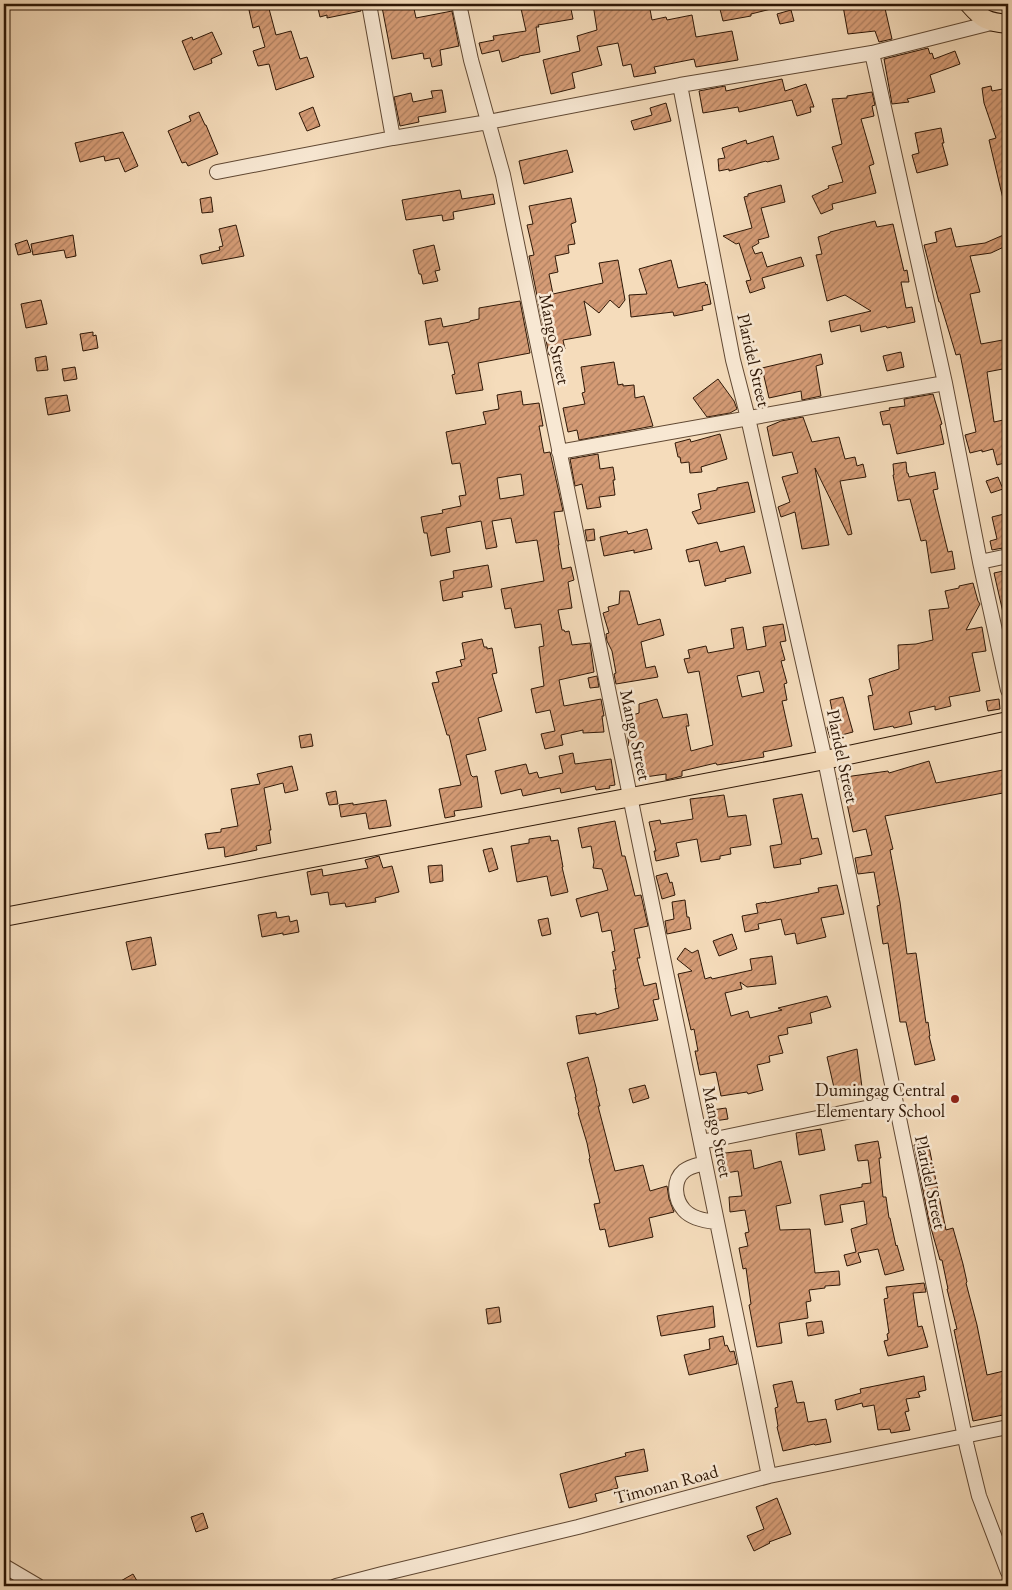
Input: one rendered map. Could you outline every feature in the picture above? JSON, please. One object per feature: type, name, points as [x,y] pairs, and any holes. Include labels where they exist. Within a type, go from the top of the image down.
[{"type":"main road","points":[[969,4],[985,19],[1000,24]]},
{"type":"main road","points":[[4,917],[825,760],[1008,721]]},
{"type":"street","points":[[369,4],[393,138]]},
{"type":"street","name":"Mango Street","points":[[459,4],[471,60],[503,174],[769,1476]]},
{"type":"street","points":[[216,172],[680,85],[872,53],[1000,24]]},
{"type":"street","points":[[872,53],[945,383],[980,562],[1008,690]]},
{"type":"street","name":"Plaridel Street","points":[[680,85],[734,360],[825,760],[964,1436],[979,1496],[1008,1572]]},
{"type":"street","points":[[559,452],[945,383]]},
{"type":"street","points":[[980,562],[1008,556]]},
{"type":"street","points":[[701,1142],[896,1102]]},
{"type":"street","points":[[705,1163],[691,1167],[683,1172],[677,1182],[676,1195],[684,1211],[700,1220],[716,1222]]},
{"type":"street","name":"Timonan Road","points":[[336,1586],[769,1476],[1008,1427]]},
{"type":"street","points":[[4,1566],[38,1586]]},
{"type":"building","points":[[317,4],[360,4],[361,11],[327,18],[327,15],[320,17]]},
{"type":"building","points":[[413,4],[416,18],[452,11],[459,46],[440,50],[442,65],[432,67],[430,58],[424,59],[423,53],[392,59],[382,7]]},
{"type":"building","points":[[520,4],[570,4],[573,19],[538,25],[539,27],[536,27],[540,52],[502,62],[499,50],[482,54],[479,43],[494,40],[493,36],[526,31]]},
{"type":"building","points":[[593,4],[617,4],[618,6],[649,4],[652,20],[666,17],[667,20],[692,15],[696,37],[732,31],[738,60],[696,67],[694,59],[654,67],[656,73],[634,77],[631,64],[623,66],[618,43],[597,47],[602,65],[572,73],[575,88],[551,94],[543,60],[580,51],[577,36],[597,30]]},
{"type":"building","points":[[746,4],[775,4],[775,8],[751,14],[751,16],[723,21],[720,9]]},
{"type":"building","points":[[884,4],[892,39],[879,42],[875,31],[848,34],[843,6]]},
{"type":"building","points":[[268,5],[276,35],[291,31],[300,59],[307,57],[314,77],[276,90],[269,64],[258,66],[253,51],[265,47],[259,26],[253,28],[249,10]]},
{"type":"building","points":[[791,10],[794,21],[780,24],[777,14]]},
{"type":"building","points":[[212,32],[222,54],[211,59],[212,63],[194,70],[182,41],[192,37],[193,40]]},
{"type":"building","points":[[928,48],[934,59],[955,51],[960,64],[930,75],[935,92],[907,99],[909,102],[892,104],[884,59]]},
{"type":"building","points":[[782,79],[785,91],[806,84],[814,107],[810,107],[811,112],[797,116],[792,100],[739,112],[738,107],[703,113],[699,91],[725,86],[726,91]]},
{"type":"building","points":[[991,86],[992,91],[1008,88],[1008,110],[1005,111],[1008,120],[1008,202],[1004,203],[989,140],[996,138],[984,103],[982,88]]},
{"type":"building","points":[[442,90],[446,112],[418,117],[419,122],[400,126],[394,97],[411,93],[413,102],[433,98],[431,91]]},
{"type":"building","points":[[872,92],[875,105],[872,106],[874,116],[861,119],[874,164],[869,166],[876,193],[832,204],[833,209],[821,214],[812,196],[829,188],[828,186],[843,182],[832,147],[842,144],[832,99],[847,98],[847,96]]},
{"type":"building","points":[[666,103],[671,121],[634,130],[631,121],[652,115],[650,108]]},
{"type":"building","points":[[313,107],[320,126],[307,131],[299,113]]},
{"type":"building","points":[[199,112],[218,154],[188,166],[186,162],[182,163],[168,131],[191,121],[189,116]]},
{"type":"building","points":[[941,128],[944,143],[942,143],[948,165],[917,173],[912,155],[919,153],[915,133]]},
{"type":"building","points":[[123,132],[138,166],[125,172],[119,158],[105,161],[104,156],[80,162],[75,143]]},
{"type":"building","points":[[773,136],[779,159],[729,171],[729,169],[719,171],[718,159],[725,158],[722,148],[746,140],[747,144]]},
{"type":"building","points":[[567,150],[573,172],[524,184],[519,161]]},
{"type":"building","points":[[781,185],[785,202],[761,208],[769,237],[758,240],[759,243],[752,247],[755,254],[762,252],[767,267],[801,257],[804,266],[762,278],[765,288],[750,293],[746,281],[751,280],[739,243],[736,244],[723,236],[752,228],[744,197],[748,196],[748,194]]},
{"type":"building","points":[[460,190],[462,199],[493,194],[495,204],[453,212],[454,219],[443,221],[442,215],[406,220],[402,200]]},
{"type":"building","points":[[211,197],[213,212],[202,213],[200,199]]},
{"type":"building","points":[[571,198],[576,222],[571,224],[575,244],[568,245],[569,253],[555,256],[558,272],[549,274],[553,294],[603,283],[599,263],[618,260],[625,300],[619,308],[610,300],[599,313],[584,301],[591,335],[563,340],[565,349],[549,355],[529,256],[534,255],[527,225],[533,224],[529,206]]},
{"type":"building","points":[[875,221],[877,227],[893,224],[904,271],[907,270],[909,282],[901,282],[906,308],[912,307],[915,322],[861,332],[860,325],[831,332],[829,321],[871,311],[845,295],[827,301],[816,255],[822,254],[818,237],[830,232]]},
{"type":"building","points":[[236,225],[244,256],[202,264],[200,255],[220,250],[219,247],[223,246],[219,229]]},
{"type":"building","points":[[951,228],[956,247],[985,243],[1008,233],[1008,245],[991,253],[970,256],[980,292],[970,294],[981,344],[1008,339],[1008,368],[987,372],[994,422],[1008,419],[1008,462],[997,465],[993,449],[970,453],[965,435],[976,432],[960,354],[956,355],[939,302],[924,245],[937,242],[935,232]]},
{"type":"building","points":[[73,235],[76,256],[66,258],[64,250],[33,255],[31,244]]},
{"type":"building","points":[[27,240],[31,252],[18,255],[15,244]]},
{"type":"building","points":[[434,245],[440,270],[435,271],[438,281],[423,284],[413,250]]},
{"type":"building","points":[[671,260],[678,288],[705,282],[711,304],[702,306],[703,310],[674,316],[673,312],[631,317],[629,295],[647,294],[639,269]]},
{"type":"building","points":[[41,300],[47,324],[26,328],[21,304]]},
{"type":"building","points":[[520,301],[530,353],[478,363],[483,390],[456,394],[452,375],[455,374],[448,342],[429,345],[425,321],[441,318],[443,327],[470,322],[479,319],[479,308]]},
{"type":"building","points":[[93,332],[93,336],[96,335],[98,348],[83,351],[80,334]]},
{"type":"building","points":[[901,352],[904,367],[887,371],[883,356]]},
{"type":"building","points":[[821,354],[823,364],[816,366],[821,396],[802,400],[801,391],[769,398],[762,368]]},
{"type":"building","points":[[46,356],[48,370],[37,371],[35,358]]},
{"type":"building","points":[[614,362],[618,385],[634,385],[635,398],[644,396],[653,426],[579,440],[577,430],[568,432],[563,408],[585,404],[582,393],[585,392],[581,367]]},
{"type":"building","points":[[75,367],[77,379],[64,381],[62,369]]},
{"type":"building","points":[[718,379],[734,401],[737,409],[730,413],[707,417],[693,398]]},
{"type":"building","points":[[521,391],[523,405],[539,403],[543,426],[539,426],[544,453],[550,452],[563,511],[554,512],[562,569],[571,567],[574,580],[568,582],[572,608],[558,610],[562,630],[565,632],[569,631],[572,645],[590,643],[594,672],[559,680],[564,706],[601,699],[604,716],[602,716],[604,732],[583,733],[583,730],[561,735],[563,745],[545,749],[541,734],[555,731],[550,710],[536,713],[531,689],[544,686],[539,647],[544,646],[541,624],[515,628],[511,608],[505,609],[501,589],[544,581],[537,540],[516,543],[511,518],[492,521],[497,547],[486,549],[481,521],[446,528],[450,552],[431,556],[427,533],[424,533],[421,517],[443,513],[442,510],[461,506],[459,496],[466,495],[460,463],[452,464],[446,432],[486,424],[483,412],[499,409],[497,395]],"holes":[[[521,474],[524,495],[500,499],[497,478]]]},
{"type":"building","points":[[933,394],[942,424],[940,425],[944,444],[897,454],[890,424],[883,425],[880,412],[890,410],[889,408],[905,406],[904,399]]},
{"type":"building","points":[[67,395],[70,411],[48,415],[45,398]]},
{"type":"building","points":[[803,417],[812,442],[839,437],[845,459],[855,457],[857,466],[863,464],[866,477],[840,481],[852,534],[848,535],[815,468],[829,545],[802,549],[795,512],[781,517],[778,507],[790,502],[782,477],[798,473],[792,452],[773,456],[767,427],[781,421]]},
{"type":"building","points":[[720,434],[727,459],[701,467],[702,472],[690,473],[689,462],[681,463],[675,443],[690,439],[691,442]]},
{"type":"building","points":[[598,454],[600,469],[613,467],[615,495],[599,497],[601,507],[587,509],[582,484],[575,486],[570,459]]},
{"type":"building","points":[[906,462],[909,477],[935,472],[938,489],[933,490],[948,552],[952,551],[955,569],[931,573],[926,540],[921,541],[910,499],[898,501],[893,464]]},
{"type":"building","points":[[998,477],[1003,489],[991,493],[986,481]]},
{"type":"building","points":[[748,482],[755,512],[698,524],[692,512],[701,509],[698,494]]},
{"type":"building","points":[[1008,513],[1008,547],[992,550],[990,541],[997,539],[992,517]]},
{"type":"building","points":[[594,529],[595,540],[587,541],[585,530]]},
{"type":"building","points":[[647,529],[652,549],[634,553],[634,550],[604,556],[600,537],[627,531],[628,534]]},
{"type":"building","points":[[717,542],[720,552],[744,546],[751,573],[705,586],[699,560],[689,562],[686,550]]},
{"type":"building","points":[[488,565],[492,587],[462,592],[463,597],[443,601],[440,581],[454,578],[453,571]]},
{"type":"building","points":[[1008,570],[1008,617],[1004,617],[994,573]]},
{"type":"building","points":[[973,583],[980,604],[966,630],[982,627],[986,651],[972,653],[980,691],[949,697],[951,706],[935,710],[935,706],[909,712],[912,724],[874,730],[868,696],[873,695],[869,679],[899,669],[898,645],[916,644],[933,640],[929,610],[949,608],[945,591]]},
{"type":"building","points":[[620,591],[629,591],[638,625],[660,619],[664,635],[641,642],[646,668],[655,666],[658,677],[616,684],[612,651],[606,634],[609,633],[603,613],[609,611],[608,607],[619,604]]},
{"type":"building","points":[[783,624],[786,641],[780,642],[785,660],[781,661],[787,683],[784,684],[787,700],[782,701],[792,746],[763,752],[764,757],[717,765],[716,763],[682,771],[682,776],[666,780],[666,774],[638,778],[632,746],[629,746],[626,725],[634,723],[633,715],[639,713],[639,704],[657,699],[663,718],[687,714],[689,726],[686,726],[691,751],[713,745],[699,671],[688,673],[684,659],[690,658],[688,650],[706,646],[708,653],[734,648],[731,629],[743,627],[747,650],[766,646],[763,627]],"holes":[[[759,671],[764,692],[742,697],[737,676]]]},
{"type":"building","points":[[482,639],[484,647],[487,647],[487,649],[492,648],[497,673],[492,674],[502,711],[478,718],[486,750],[466,755],[471,775],[473,777],[477,776],[482,807],[454,811],[455,816],[445,818],[439,789],[461,785],[449,735],[447,735],[432,683],[439,682],[436,672],[462,666],[460,660],[465,659],[462,643]]},
{"type":"building","points":[[597,676],[599,687],[590,688],[588,678]]},
{"type":"building","points":[[843,697],[853,732],[830,738],[827,727],[835,725],[830,711],[832,710],[830,700]]},
{"type":"building","points":[[999,699],[1000,709],[988,711],[986,701]]},
{"type":"building","points":[[311,734],[313,746],[301,748],[299,736]]},
{"type":"building","points":[[573,753],[575,764],[611,759],[615,785],[609,786],[610,788],[596,790],[595,786],[561,793],[560,788],[523,796],[521,789],[501,794],[495,771],[526,764],[529,774],[537,772],[539,778],[563,773],[559,756]]},
{"type":"building","points":[[929,761],[936,783],[1008,769],[1008,792],[885,816],[893,849],[890,850],[907,954],[916,953],[926,1023],[928,1022],[929,1036],[935,1060],[915,1065],[906,1022],[900,1022],[888,943],[883,944],[877,906],[880,905],[874,872],[858,874],[855,858],[872,855],[866,829],[853,832],[846,799],[844,799],[843,785],[838,778],[888,771],[889,773]]},
{"type":"building","points":[[292,766],[298,790],[285,793],[283,783],[264,788],[271,830],[269,830],[271,843],[256,846],[257,850],[225,857],[224,847],[208,849],[205,834],[221,832],[221,829],[238,826],[231,789],[260,784],[257,774]]},
{"type":"building","points":[[336,791],[338,804],[329,805],[326,793]]},
{"type":"building","points":[[802,794],[812,839],[818,838],[822,854],[800,859],[801,864],[774,868],[770,846],[782,844],[773,799]]},
{"type":"building","points":[[724,795],[728,817],[746,815],[751,845],[730,848],[731,854],[720,856],[720,859],[701,862],[697,839],[676,843],[679,856],[656,861],[654,851],[656,851],[649,822],[660,820],[661,824],[693,819],[690,799]]},
{"type":"building","points":[[386,800],[391,826],[369,829],[366,813],[341,817],[339,805]]},
{"type":"building","points":[[615,821],[622,856],[625,856],[635,896],[641,895],[648,926],[634,929],[640,958],[637,958],[644,986],[656,983],[659,999],[653,1000],[658,1020],[579,1034],[576,1016],[596,1013],[596,1015],[619,1008],[613,970],[616,970],[612,952],[615,951],[611,930],[602,932],[598,912],[581,917],[576,899],[608,890],[602,869],[593,868],[594,862],[591,846],[582,848],[578,828]]},
{"type":"building","points":[[550,836],[551,841],[558,840],[568,892],[551,896],[547,876],[517,882],[511,846],[529,843],[529,839]]},
{"type":"building","points":[[492,848],[498,869],[489,872],[483,850]]},
{"type":"building","points":[[379,856],[383,868],[392,866],[399,892],[375,898],[376,902],[346,907],[345,903],[330,905],[328,892],[311,895],[307,872],[322,869],[323,876],[368,868],[365,860]]},
{"type":"building","points":[[442,865],[443,881],[430,883],[428,866]]},
{"type":"building","points":[[667,873],[670,883],[672,882],[675,895],[662,899],[656,876]]},
{"type":"building","points":[[837,885],[844,914],[821,918],[826,937],[797,944],[795,933],[785,935],[781,919],[758,924],[759,929],[745,932],[742,916],[758,913],[756,904],[819,892],[818,888]]},
{"type":"building","points":[[685,900],[691,929],[667,934],[665,921],[674,919],[672,902]]},
{"type":"building","points":[[276,912],[277,918],[289,916],[290,922],[297,920],[299,932],[262,937],[258,915]]},
{"type":"building","points":[[548,918],[551,934],[542,936],[538,920]]},
{"type":"building","points":[[732,934],[737,949],[719,956],[713,941]]},
{"type":"building","points":[[151,937],[156,965],[132,970],[126,942]]},
{"type":"building","points":[[685,948],[692,953],[698,950],[705,979],[752,970],[750,959],[772,956],[776,984],[747,987],[740,982],[742,989],[725,993],[731,1016],[748,1011],[750,1018],[782,1010],[778,1008],[827,996],[831,1007],[810,1013],[812,1023],[787,1028],[788,1034],[778,1036],[783,1053],[769,1056],[770,1062],[757,1065],[763,1090],[748,1094],[747,1092],[721,1096],[716,1072],[700,1075],[695,1051],[698,1051],[694,1029],[691,1030],[678,974],[692,971],[677,959]]},
{"type":"building","points":[[857,1049],[863,1095],[850,1097],[849,1091],[835,1092],[827,1057]]},
{"type":"building","points":[[588,1057],[597,1091],[600,1106],[598,1106],[615,1171],[643,1165],[650,1191],[667,1186],[674,1212],[649,1218],[653,1237],[609,1247],[605,1229],[600,1230],[594,1204],[600,1203],[567,1063]]},
{"type":"building","points":[[645,1085],[649,1098],[633,1103],[629,1089]]},
{"type":"building","points":[[726,1108],[728,1119],[714,1121],[712,1110]]},
{"type":"building","points":[[821,1129],[825,1150],[799,1155],[796,1133]]},
{"type":"building","points":[[878,1141],[883,1197],[886,1197],[889,1218],[904,1270],[885,1275],[878,1249],[858,1253],[861,1262],[847,1266],[844,1255],[856,1252],[851,1229],[867,1224],[864,1201],[840,1205],[843,1222],[825,1225],[820,1195],[862,1187],[862,1184],[871,1183],[868,1160],[858,1161],[855,1145]]},
{"type":"building","points":[[928,1142],[946,1230],[953,1228],[963,1264],[987,1375],[1008,1370],[1008,1414],[973,1421],[954,1330],[957,1329],[942,1260],[940,1260],[929,1221],[914,1145]]},
{"type":"building","points":[[751,1150],[754,1169],[781,1161],[791,1203],[776,1206],[780,1230],[810,1229],[815,1273],[839,1271],[840,1285],[809,1290],[811,1301],[806,1302],[808,1318],[779,1323],[782,1343],[757,1347],[749,1305],[751,1304],[746,1268],[743,1269],[739,1248],[748,1246],[745,1233],[749,1232],[745,1210],[730,1212],[729,1197],[742,1196],[738,1171],[720,1174],[717,1154]]},
{"type":"building","points":[[924,1283],[926,1292],[913,1293],[918,1327],[922,1326],[928,1347],[888,1356],[884,1341],[888,1340],[887,1334],[889,1333],[884,1299],[888,1298],[886,1287]]},
{"type":"building","points":[[713,1306],[715,1327],[661,1336],[657,1316]]},
{"type":"building","points":[[499,1307],[501,1322],[488,1324],[486,1309]]},
{"type":"building","points":[[822,1321],[824,1333],[808,1336],[806,1323]]},
{"type":"building","points":[[723,1336],[725,1346],[727,1345],[730,1352],[734,1351],[737,1364],[689,1375],[684,1355],[710,1349],[709,1339]]},
{"type":"building","points":[[924,1376],[926,1390],[918,1392],[920,1397],[906,1399],[909,1411],[905,1412],[910,1430],[891,1433],[890,1429],[878,1430],[874,1405],[863,1407],[862,1403],[837,1410],[835,1400],[861,1393],[860,1389]]},
{"type":"building","points":[[792,1381],[797,1403],[804,1402],[808,1422],[826,1419],[831,1442],[783,1451],[777,1427],[775,1408],[778,1407],[773,1385]]},
{"type":"building","points":[[644,1449],[648,1471],[615,1477],[618,1488],[595,1494],[597,1501],[569,1508],[560,1474],[626,1456],[625,1453]]},
{"type":"building","points":[[777,1498],[791,1534],[769,1542],[754,1551],[747,1536],[764,1529],[756,1507]]},
{"type":"building","points":[[203,1513],[208,1528],[196,1532],[191,1517]]},
{"type":"building","points":[[133,1574],[140,1586],[112,1586]]},
{"type":"place","name":"Dumingag Central Elementary School","points":[[955,1099]]}]
